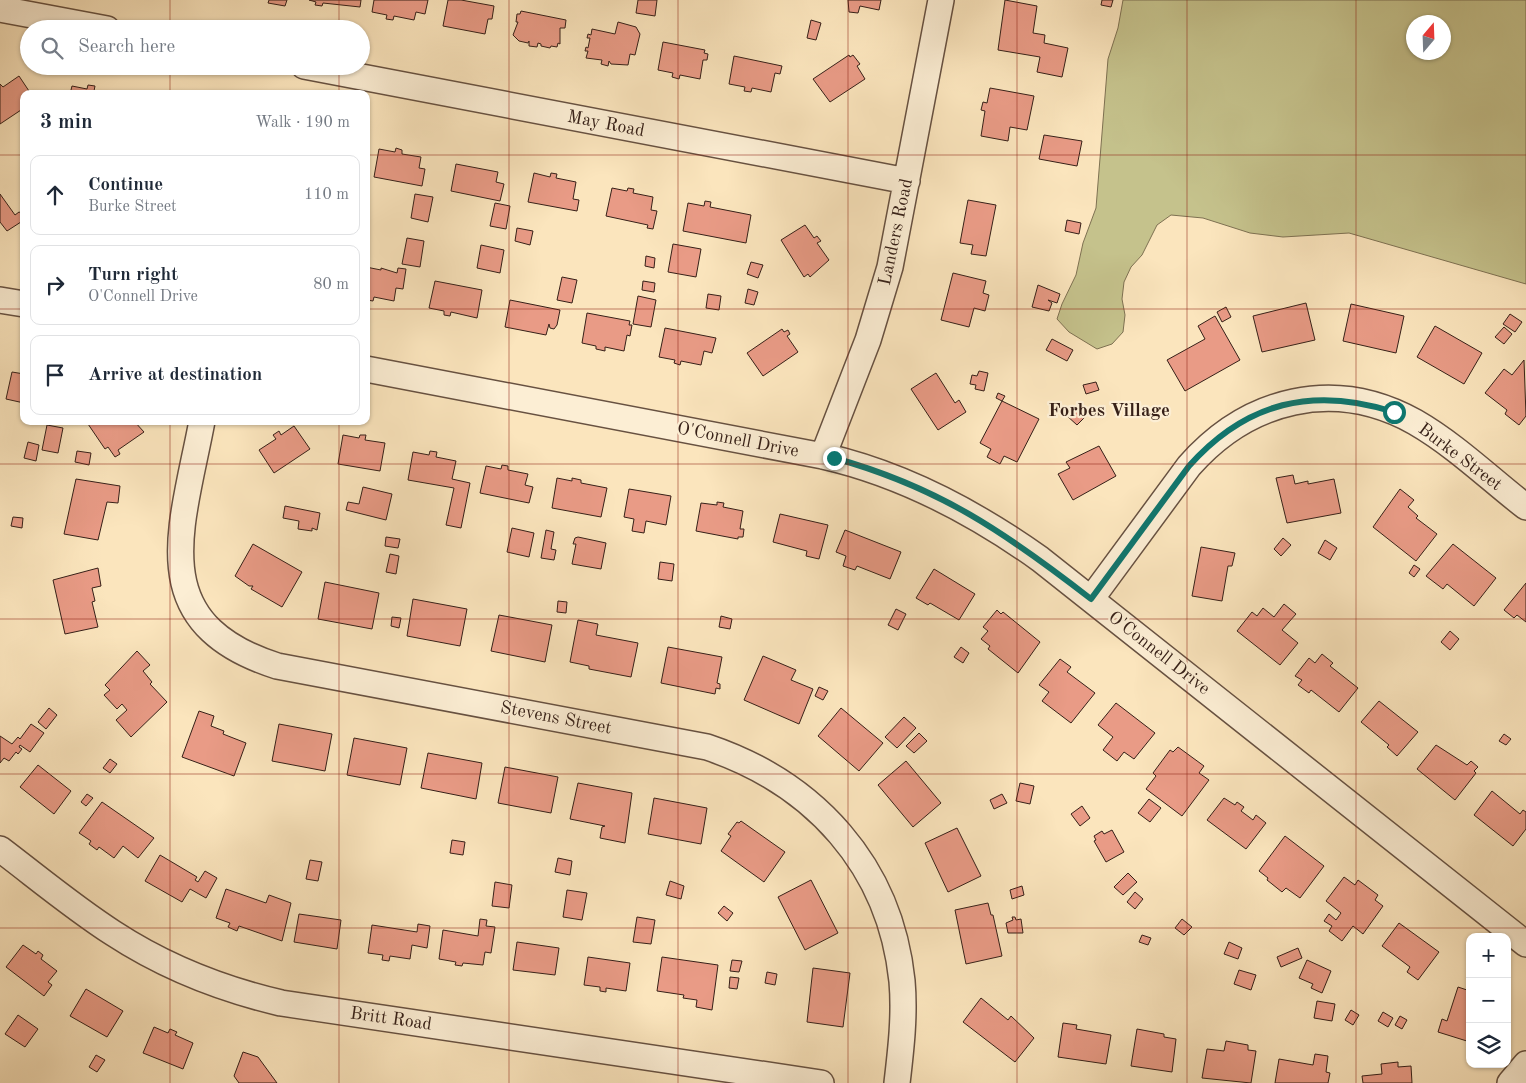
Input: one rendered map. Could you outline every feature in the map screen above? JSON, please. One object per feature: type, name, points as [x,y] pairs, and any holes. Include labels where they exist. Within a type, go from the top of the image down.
[{"type":"street","name":"Landers Road","points":[[823,456],[879,304],[890,267],[941,0]]},
{"type":"street","points":[[0,9],[59,20]]},
{"type":"street","name":"May Road","points":[[351,75],[907,181]]},
{"type":"street","points":[[0,300],[20,303]]},
{"type":"street","name":"O'Connell Drive","points":[[370,370],[823,456],[896,478],[957,506],[1013,540],[1091,599],[1526,944]]},
{"type":"street","name":"Burke Street","points":[[1091,599],[1189,466],[1206,447],[1247,418],[1286,404],[1306,400],[1344,401],[1394,412],[1432,433],[1526,507]]},
{"type":"street","name":"Stevens Street","points":[[201,425],[179,550],[184,587],[191,605],[201,622],[241,652],[277,666],[707,747],[734,756],[784,782],[807,800],[842,835],[870,877],[887,916],[897,948],[902,980],[903,1021],[897,1083]]},
{"type":"street","name":"Britt Road","points":[[0,849],[112,932],[138,948],[193,976],[251,996],[281,1003],[821,1083]]},
{"type":"street","points":[[1510,1083],[1526,1064]]},
{"type":"shaded area","points":[[1123,0],[1526,0],[1526,284],[1349,233],[1283,237],[1250,233],[1203,218],[1171,215],[1157,225],[1142,255],[1131,267],[1124,282],[1122,299],[1125,315],[1123,332],[1112,344],[1097,349],[1069,332],[1057,319],[1076,275],[1083,243],[1096,208],[1108,59],[1118,28]]},
{"type":"building","points":[[269,0],[287,0],[285,6],[268,3]]},
{"type":"building","points":[[309,0],[361,0],[360,7],[323,3],[322,6],[315,5],[316,2]]},
{"type":"building","points":[[374,0],[428,0],[425,14],[416,12],[414,20],[394,16],[393,20],[386,19],[387,15],[372,12]]},
{"type":"building","points":[[448,0],[461,0],[494,6],[492,19],[488,19],[485,34],[443,26]]},
{"type":"building","points":[[638,0],[657,0],[655,16],[636,13]]},
{"type":"building","points":[[848,0],[881,0],[879,10],[860,6],[858,13],[849,12]]},
{"type":"building","points":[[1005,0],[1037,6],[1033,33],[1045,35],[1044,43],[1068,48],[1062,77],[1037,72],[1040,57],[998,50]]},
{"type":"building","points":[[1102,0],[1113,0],[1111,7],[1101,5]]},
{"type":"building","points":[[521,11],[566,20],[565,28],[560,28],[560,44],[558,43],[557,47],[551,46],[550,48],[541,46],[538,43],[537,47],[529,46],[529,41],[528,43],[519,41],[513,35],[518,22],[516,22],[517,14],[520,14]]},
{"type":"building","points":[[811,20],[821,23],[816,40],[807,38]]},
{"type":"building","points":[[618,22],[636,27],[640,34],[635,55],[630,54],[628,65],[611,64],[609,61],[608,66],[601,64],[602,60],[586,58],[588,51],[585,51],[586,47],[588,48],[590,38],[587,38],[588,34],[591,35],[592,29],[615,34]]},
{"type":"building","points":[[663,42],[705,50],[704,53],[708,54],[707,60],[703,60],[700,79],[680,75],[679,79],[672,77],[673,73],[658,70]]},
{"type":"building","points":[[849,55],[850,57],[853,55],[860,64],[857,66],[865,79],[830,102],[813,79]]},
{"type":"building","points":[[734,56],[782,66],[780,74],[775,73],[771,92],[752,88],[751,92],[744,91],[745,87],[729,84]]},
{"type":"building","points":[[19,76],[28,90],[20,90],[20,111],[0,124],[0,84],[3,87]]},
{"type":"building","points":[[88,85],[95,86],[94,90],[71,90],[72,86],[87,89]]},
{"type":"building","points":[[990,88],[1034,96],[1027,130],[1010,127],[1008,141],[981,136],[985,111],[981,110],[983,102],[987,103]]},
{"type":"building","points":[[1044,135],[1082,141],[1077,166],[1039,159]]},
{"type":"building","points":[[396,148],[402,150],[402,154],[421,157],[419,168],[425,169],[422,186],[374,177],[379,149],[395,152]]},
{"type":"building","points":[[456,164],[498,172],[496,182],[504,184],[500,201],[451,191]]},
{"type":"building","points":[[534,173],[550,177],[551,173],[557,174],[556,178],[576,182],[573,199],[579,200],[577,211],[528,202]]},
{"type":"building","points":[[612,188],[627,191],[628,188],[634,189],[633,193],[653,197],[651,210],[657,211],[653,229],[647,228],[648,225],[606,216]]},
{"type":"building","points":[[0,194],[15,215],[20,212],[20,223],[7,231],[0,222]]},
{"type":"building","points":[[415,194],[433,197],[428,222],[411,218]]},
{"type":"building","points":[[968,200],[996,205],[986,256],[971,254],[973,245],[960,243]]},
{"type":"building","points":[[705,201],[711,202],[710,207],[751,215],[746,243],[683,231],[688,203],[704,206]]},
{"type":"building","points":[[495,203],[510,206],[506,229],[490,226]]},
{"type":"building","points":[[1067,220],[1081,223],[1079,234],[1065,231]]},
{"type":"building","points":[[805,225],[814,238],[817,236],[821,241],[817,243],[829,260],[810,277],[808,274],[804,277],[781,240]]},
{"type":"building","points":[[517,228],[533,231],[530,245],[515,241]]},
{"type":"building","points":[[407,238],[424,241],[420,267],[402,264]]},
{"type":"building","points":[[673,244],[701,249],[696,277],[668,272]]},
{"type":"building","points":[[481,245],[504,250],[500,273],[477,268]]},
{"type":"building","points":[[646,256],[655,258],[654,268],[645,266]]},
{"type":"building","points":[[751,262],[763,265],[758,278],[747,274]]},
{"type":"building","points":[[370,268],[381,270],[381,268],[397,273],[398,268],[406,269],[403,289],[396,288],[394,301],[374,297],[373,301],[370,300]]},
{"type":"building","points":[[953,273],[986,281],[983,293],[989,295],[985,311],[974,308],[969,327],[941,320]]},
{"type":"building","points":[[562,277],[577,280],[572,303],[557,300]]},
{"type":"building","points":[[435,281],[482,290],[477,318],[451,312],[450,316],[444,315],[444,311],[429,308]]},
{"type":"building","points":[[643,281],[655,283],[654,292],[642,290]]},
{"type":"building","points":[[1038,285],[1060,294],[1057,303],[1048,300],[1052,303],[1049,311],[1032,307]]},
{"type":"building","points":[[748,289],[758,292],[754,305],[745,303]]},
{"type":"building","points":[[708,294],[721,296],[719,310],[706,308]]},
{"type":"building","points":[[638,296],[656,300],[651,327],[633,324]]},
{"type":"building","points":[[510,300],[560,310],[557,325],[554,329],[550,328],[549,324],[546,335],[505,327]]},
{"type":"building","points":[[1306,303],[1315,340],[1262,352],[1253,316]]},
{"type":"building","points":[[1351,304],[1404,316],[1396,353],[1343,341]]},
{"type":"building","points":[[1226,307],[1231,317],[1222,322],[1217,312]]},
{"type":"building","points":[[587,313],[630,321],[629,325],[632,325],[630,336],[627,335],[624,351],[605,347],[605,351],[596,349],[596,346],[582,343]]},
{"type":"building","points":[[1510,314],[1522,322],[1515,332],[1503,324]]},
{"type":"building","points":[[1215,316],[1240,360],[1185,391],[1167,360],[1205,339],[1198,326]]},
{"type":"building","points":[[1435,326],[1482,353],[1464,384],[1417,357]]},
{"type":"building","points":[[1504,327],[1512,334],[1504,344],[1495,337]]},
{"type":"building","points":[[665,328],[716,338],[712,353],[704,351],[701,365],[681,361],[680,365],[674,363],[675,360],[659,357]]},
{"type":"building","points":[[782,329],[784,332],[788,330],[790,334],[787,336],[798,352],[763,376],[747,353]]},
{"type":"building","points":[[1052,339],[1073,350],[1067,361],[1046,350]]},
{"type":"building","points":[[1524,360],[1526,416],[1519,425],[1505,414],[1507,410],[1485,393],[1504,369],[1512,375]]},
{"type":"building","points":[[979,371],[988,373],[984,391],[975,389],[976,385],[970,384],[972,375],[977,376]]},
{"type":"building","points":[[12,372],[20,373],[20,402],[6,399]]},
{"type":"building","points":[[936,373],[955,403],[959,400],[966,412],[938,430],[911,389]]},
{"type":"building","points":[[1096,382],[1099,390],[1086,394],[1083,385]]},
{"type":"building","points":[[998,393],[1005,396],[1002,401],[996,398]]},
{"type":"building","points":[[1002,401],[1039,419],[1017,462],[1004,456],[1000,464],[987,457],[991,449],[980,443]]},
{"type":"building","points":[[1075,405],[1086,416],[1077,425],[1066,415]]},
{"type":"building","points":[[47,425],[63,428],[58,453],[42,450]]},
{"type":"building","points":[[89,425],[138,425],[144,432],[118,450],[120,454],[115,457],[108,447],[105,449]]},
{"type":"building","points":[[294,426],[310,449],[274,473],[259,450],[276,439],[273,435],[279,431],[281,435]]},
{"type":"building","points":[[343,435],[359,438],[360,435],[366,435],[365,440],[385,443],[380,471],[338,464]]},
{"type":"building","points":[[28,442],[39,445],[36,461],[24,458]]},
{"type":"building","points":[[1099,446],[1116,476],[1073,500],[1058,474],[1070,468],[1066,462]]},
{"type":"building","points":[[77,451],[91,453],[89,465],[75,462]]},
{"type":"building","points":[[430,451],[437,452],[436,457],[456,461],[452,479],[470,483],[461,528],[446,525],[454,488],[408,480],[413,452],[429,455]]},
{"type":"building","points":[[502,465],[508,466],[508,470],[528,474],[525,485],[533,487],[529,503],[480,493],[486,466],[501,469]]},
{"type":"building","points":[[1293,475],[1295,484],[1308,481],[1308,484],[1334,479],[1341,513],[1287,523],[1276,478]]},
{"type":"building","points":[[557,478],[572,481],[572,478],[581,480],[581,483],[607,488],[601,517],[552,508]]},
{"type":"building","points":[[76,479],[120,486],[118,503],[107,502],[98,540],[64,534]]},
{"type":"building","points":[[363,487],[392,494],[386,520],[346,510],[348,502],[359,504]]},
{"type":"building","points":[[629,489],[671,496],[666,525],[646,521],[644,533],[632,531],[634,519],[624,517]]},
{"type":"building","points":[[1400,489],[1414,500],[1408,507],[1418,516],[1416,518],[1437,534],[1416,561],[1373,527]]},
{"type":"building","points":[[717,502],[724,503],[723,507],[743,511],[740,529],[744,529],[743,537],[738,537],[738,539],[696,531],[701,503],[717,505]]},
{"type":"building","points":[[285,506],[320,513],[317,530],[312,528],[312,531],[298,529],[299,521],[283,518]]},
{"type":"building","points":[[780,514],[828,525],[819,559],[806,556],[807,551],[773,542]]},
{"type":"building","points":[[13,517],[23,518],[22,528],[11,526]]},
{"type":"building","points":[[512,528],[534,533],[529,557],[507,552]]},
{"type":"building","points":[[546,530],[554,532],[551,549],[556,550],[554,560],[541,558]]},
{"type":"building","points":[[845,530],[901,552],[890,579],[857,566],[855,570],[843,566],[846,556],[836,552]]},
{"type":"building","points":[[386,537],[400,539],[398,548],[385,546]]},
{"type":"building","points":[[575,538],[606,543],[601,569],[572,564],[576,544],[573,544]]},
{"type":"building","points":[[1283,538],[1291,545],[1281,556],[1274,549]]},
{"type":"building","points":[[1325,540],[1337,548],[1330,560],[1318,553]]},
{"type":"building","points":[[253,544],[302,572],[282,607],[251,589],[253,586],[249,586],[235,576]]},
{"type":"building","points":[[1453,544],[1496,578],[1474,606],[1447,584],[1443,589],[1426,576]]},
{"type":"building","points":[[1201,547],[1235,553],[1232,566],[1228,566],[1222,601],[1192,596]]},
{"type":"building","points":[[390,554],[399,556],[396,574],[386,572]]},
{"type":"building","points":[[660,562],[674,564],[672,581],[658,579]]},
{"type":"building","points":[[1414,565],[1420,569],[1414,577],[1409,573]]},
{"type":"building","points":[[98,568],[101,586],[92,588],[95,601],[92,602],[98,627],[65,634],[53,580]]},
{"type":"building","points":[[934,569],[975,594],[959,620],[930,603],[928,605],[916,598]]},
{"type":"building","points":[[325,582],[379,593],[372,629],[318,619]]},
{"type":"building","points":[[1526,583],[1526,622],[1517,615],[1514,618],[1504,610]]},
{"type":"building","points":[[413,599],[467,609],[460,646],[407,636]]},
{"type":"building","points":[[558,601],[567,602],[566,613],[557,612]]},
{"type":"building","points":[[1284,604],[1296,614],[1282,630],[1298,643],[1280,665],[1237,631],[1252,612],[1257,616],[1263,608],[1274,617]]},
{"type":"building","points":[[896,609],[906,614],[898,630],[888,625]]},
{"type":"building","points":[[997,610],[1001,614],[1003,612],[1040,642],[1018,673],[988,649],[990,646],[981,639],[988,631],[983,627]]},
{"type":"building","points":[[499,615],[552,625],[545,662],[491,651]]},
{"type":"building","points":[[721,616],[732,619],[730,629],[719,627]]},
{"type":"building","points":[[392,617],[401,618],[399,628],[391,626]]},
{"type":"building","points":[[578,620],[598,624],[596,635],[638,643],[631,677],[589,669],[589,666],[570,662]]},
{"type":"building","points":[[1450,631],[1459,639],[1450,650],[1441,642]]},
{"type":"building","points":[[668,647],[722,657],[717,683],[720,684],[720,689],[716,688],[715,694],[661,683]]},
{"type":"building","points":[[961,647],[969,653],[963,663],[954,657]]},
{"type":"building","points":[[137,651],[150,665],[143,671],[152,682],[150,684],[167,702],[131,737],[116,720],[127,710],[122,704],[117,709],[104,695],[110,690],[105,685]]},
{"type":"building","points":[[1322,654],[1333,663],[1330,666],[1358,688],[1339,712],[1311,690],[1309,693],[1298,685],[1302,680],[1295,676],[1309,658],[1315,663]]},
{"type":"building","points":[[763,656],[796,670],[791,680],[813,689],[799,724],[744,700]]},
{"type":"building","points":[[1060,659],[1071,667],[1067,672],[1095,693],[1071,723],[1042,701],[1049,692],[1039,685]]},
{"type":"building","points":[[819,687],[828,691],[823,700],[815,696]]},
{"type":"building","points":[[1379,701],[1418,732],[1397,756],[1387,747],[1389,745],[1361,722]]},
{"type":"building","points":[[1116,703],[1155,733],[1134,759],[1124,752],[1117,761],[1103,750],[1113,737],[1098,725]]},
{"type":"building","points":[[49,708],[57,715],[46,729],[38,722]]},
{"type":"building","points":[[841,708],[883,743],[859,771],[818,736]]},
{"type":"building","points":[[199,711],[214,716],[211,726],[224,731],[223,734],[246,743],[234,776],[182,757]]},
{"type":"building","points":[[904,717],[916,728],[897,748],[885,737]]},
{"type":"building","points":[[31,724],[44,733],[30,752],[20,745],[19,747],[22,749],[18,754],[16,752],[9,761],[4,758],[0,763],[0,736],[12,744],[18,737],[20,739]]},
{"type":"building","points":[[279,724],[332,734],[325,771],[272,761]]},
{"type":"building","points":[[919,733],[927,741],[914,753],[906,746]]},
{"type":"building","points":[[1504,734],[1511,739],[1506,745],[1499,741]]},
{"type":"building","points":[[354,738],[407,748],[400,785],[347,775]]},
{"type":"building","points":[[1436,745],[1467,765],[1471,761],[1478,767],[1474,771],[1476,773],[1455,800],[1417,769]]},
{"type":"building","points":[[1178,747],[1204,766],[1199,773],[1209,780],[1182,816],[1146,789],[1156,776],[1153,773],[1170,750],[1173,752]]},
{"type":"building","points":[[428,753],[482,763],[476,799],[421,788]]},
{"type":"building","points":[[110,759],[117,764],[110,773],[103,768]]},
{"type":"building","points":[[906,761],[941,803],[913,827],[878,785]]},
{"type":"building","points":[[38,765],[71,791],[54,814],[20,787]]},
{"type":"building","points":[[505,767],[558,777],[551,813],[498,803]]},
{"type":"building","points":[[578,783],[632,793],[625,843],[600,838],[602,827],[605,826],[570,819]]},
{"type":"building","points":[[1020,783],[1034,786],[1030,804],[1016,801]]},
{"type":"building","points":[[1492,791],[1520,814],[1523,810],[1526,812],[1526,829],[1513,846],[1474,815]]},
{"type":"building","points":[[87,794],[93,798],[86,806],[81,802]]},
{"type":"building","points":[[1002,794],[1007,803],[994,809],[990,800]]},
{"type":"building","points":[[654,798],[707,808],[701,844],[648,834]]},
{"type":"building","points":[[1224,798],[1235,805],[1237,802],[1244,807],[1241,811],[1253,820],[1256,815],[1266,823],[1246,849],[1207,820]]},
{"type":"building","points":[[1149,799],[1161,808],[1150,822],[1138,813]]},
{"type":"building","points":[[102,802],[154,838],[138,858],[123,846],[114,858],[99,847],[97,850],[89,844],[91,841],[79,833]]},
{"type":"building","points":[[1082,806],[1090,818],[1080,826],[1071,814]]},
{"type":"building","points":[[741,821],[785,852],[764,882],[721,851],[731,836],[728,834],[737,822]]},
{"type":"building","points":[[957,828],[981,876],[948,892],[925,843]]},
{"type":"building","points":[[1112,830],[1124,852],[1106,862],[1094,841],[1096,840],[1094,836],[1102,831],[1104,834]]},
{"type":"building","points":[[1285,836],[1324,866],[1300,898],[1286,888],[1282,892],[1259,871]]},
{"type":"building","points":[[452,840],[465,842],[463,855],[450,853]]},
{"type":"building","points":[[160,855],[197,877],[195,880],[198,882],[205,871],[217,878],[206,898],[190,889],[182,902],[145,881]]},
{"type":"building","points":[[558,858],[572,861],[570,875],[555,872]]},
{"type":"building","points":[[310,860],[322,862],[318,881],[306,879]]},
{"type":"building","points":[[1128,873],[1137,882],[1123,895],[1114,887]]},
{"type":"building","points":[[1344,877],[1355,885],[1358,880],[1378,895],[1375,900],[1383,906],[1363,934],[1353,926],[1342,941],[1329,931],[1332,926],[1324,921],[1329,914],[1336,920],[1341,913],[1326,901]]},
{"type":"building","points":[[811,880],[838,933],[805,950],[778,897]]},
{"type":"building","points":[[670,881],[684,886],[681,899],[666,895]]},
{"type":"building","points":[[495,882],[512,885],[509,908],[492,906]]},
{"type":"building","points":[[1022,886],[1024,895],[1012,899],[1010,890]]},
{"type":"building","points":[[226,889],[266,903],[269,895],[291,903],[282,941],[239,926],[237,931],[228,927],[230,923],[216,918]]},
{"type":"building","points":[[567,890],[587,893],[582,920],[563,917]]},
{"type":"building","points":[[1135,892],[1143,899],[1135,909],[1127,902]]},
{"type":"building","points":[[988,903],[991,915],[993,915],[1002,956],[966,964],[955,910]]},
{"type":"building","points":[[724,906],[733,913],[727,921],[718,913]]},
{"type":"building","points":[[299,914],[341,920],[337,949],[294,942]]},
{"type":"building","points":[[637,917],[655,920],[651,944],[633,942]]},
{"type":"building","points":[[1012,917],[1015,917],[1016,920],[1021,919],[1023,933],[1008,933],[1006,923],[1013,920]]},
{"type":"building","points":[[480,919],[487,920],[486,926],[495,927],[491,953],[485,952],[483,965],[463,963],[462,966],[455,965],[456,962],[439,959],[443,930],[478,936]]},
{"type":"building","points":[[1182,919],[1192,927],[1184,935],[1175,928]]},
{"type":"building","points":[[1399,923],[1439,952],[1418,980],[1407,972],[1410,967],[1382,946]]},
{"type":"building","points":[[418,924],[430,926],[427,948],[412,945],[410,959],[390,956],[389,961],[382,960],[383,955],[368,953],[372,925],[417,932]]},
{"type":"building","points":[[1142,935],[1151,938],[1148,945],[1139,942]]},
{"type":"building","points":[[517,942],[559,948],[555,975],[513,970]]},
{"type":"building","points":[[1229,942],[1242,948],[1238,959],[1224,954]]},
{"type":"building","points":[[23,945],[36,954],[38,951],[43,955],[41,959],[57,971],[48,982],[52,985],[44,996],[6,967]]},
{"type":"building","points":[[1298,948],[1302,958],[1281,967],[1277,957]]},
{"type":"building","points":[[588,957],[630,963],[626,991],[606,988],[606,992],[600,991],[600,987],[584,985]]},
{"type":"building","points":[[662,957],[718,965],[712,1010],[696,1007],[697,1000],[683,998],[684,995],[657,991]]},
{"type":"building","points":[[732,960],[742,961],[739,972],[730,971]]},
{"type":"building","points":[[1307,960],[1331,971],[1322,993],[1311,988],[1313,984],[1299,978]]},
{"type":"building","points":[[813,968],[850,973],[843,1027],[807,1022]]},
{"type":"building","points":[[1239,970],[1256,975],[1251,990],[1234,984]]},
{"type":"building","points":[[767,972],[777,974],[775,985],[765,983]]},
{"type":"building","points":[[730,977],[739,978],[737,989],[729,988]]},
{"type":"building","points":[[1458,987],[1466,990],[1466,1041],[1438,1032],[1442,1019],[1447,1021]]},
{"type":"building","points":[[86,989],[123,1011],[107,1037],[70,1016]]},
{"type":"building","points":[[981,998],[1008,1020],[1011,1016],[1034,1038],[1015,1062],[963,1022]]},
{"type":"building","points":[[1317,1001],[1335,1004],[1332,1021],[1314,1018]]},
{"type":"building","points":[[1351,1010],[1359,1015],[1353,1025],[1345,1020]]},
{"type":"building","points":[[1383,1012],[1393,1018],[1388,1027],[1378,1021]]},
{"type":"building","points":[[18,1015],[38,1029],[25,1047],[5,1034]]},
{"type":"building","points":[[1400,1016],[1407,1020],[1402,1029],[1395,1025]]},
{"type":"building","points":[[1063,1023],[1077,1025],[1076,1029],[1111,1035],[1106,1064],[1058,1057]]},
{"type":"building","points":[[154,1027],[168,1033],[170,1029],[177,1032],[175,1035],[193,1043],[183,1069],[143,1053]]},
{"type":"building","points":[[1137,1029],[1164,1034],[1164,1037],[1176,1039],[1172,1072],[1131,1066]]},
{"type":"building","points":[[1226,1041],[1248,1045],[1248,1050],[1256,1051],[1251,1083],[1202,1078],[1207,1049],[1224,1051]]},
{"type":"building","points":[[243,1052],[258,1057],[277,1083],[239,1083],[234,1076]]},
{"type":"building","points":[[1315,1054],[1328,1056],[1326,1072],[1330,1073],[1328,1083],[1275,1083],[1279,1059],[1313,1065]]},
{"type":"building","points":[[96,1055],[105,1060],[97,1072],[89,1067]]},
{"type":"building","points":[[1398,1062],[1398,1067],[1411,1066],[1412,1083],[1363,1083],[1362,1076],[1382,1074],[1381,1064]]},
{"type":"district","name":"Forbes Village","points":[[1109,411]]},
{"type":"route","points":[[834,458],[896,478],[957,506],[1013,540],[1091,599],[1189,466],[1206,447],[1226,431],[1247,418],[1266,410],[1306,400],[1352,401],[1394,412]]}]
